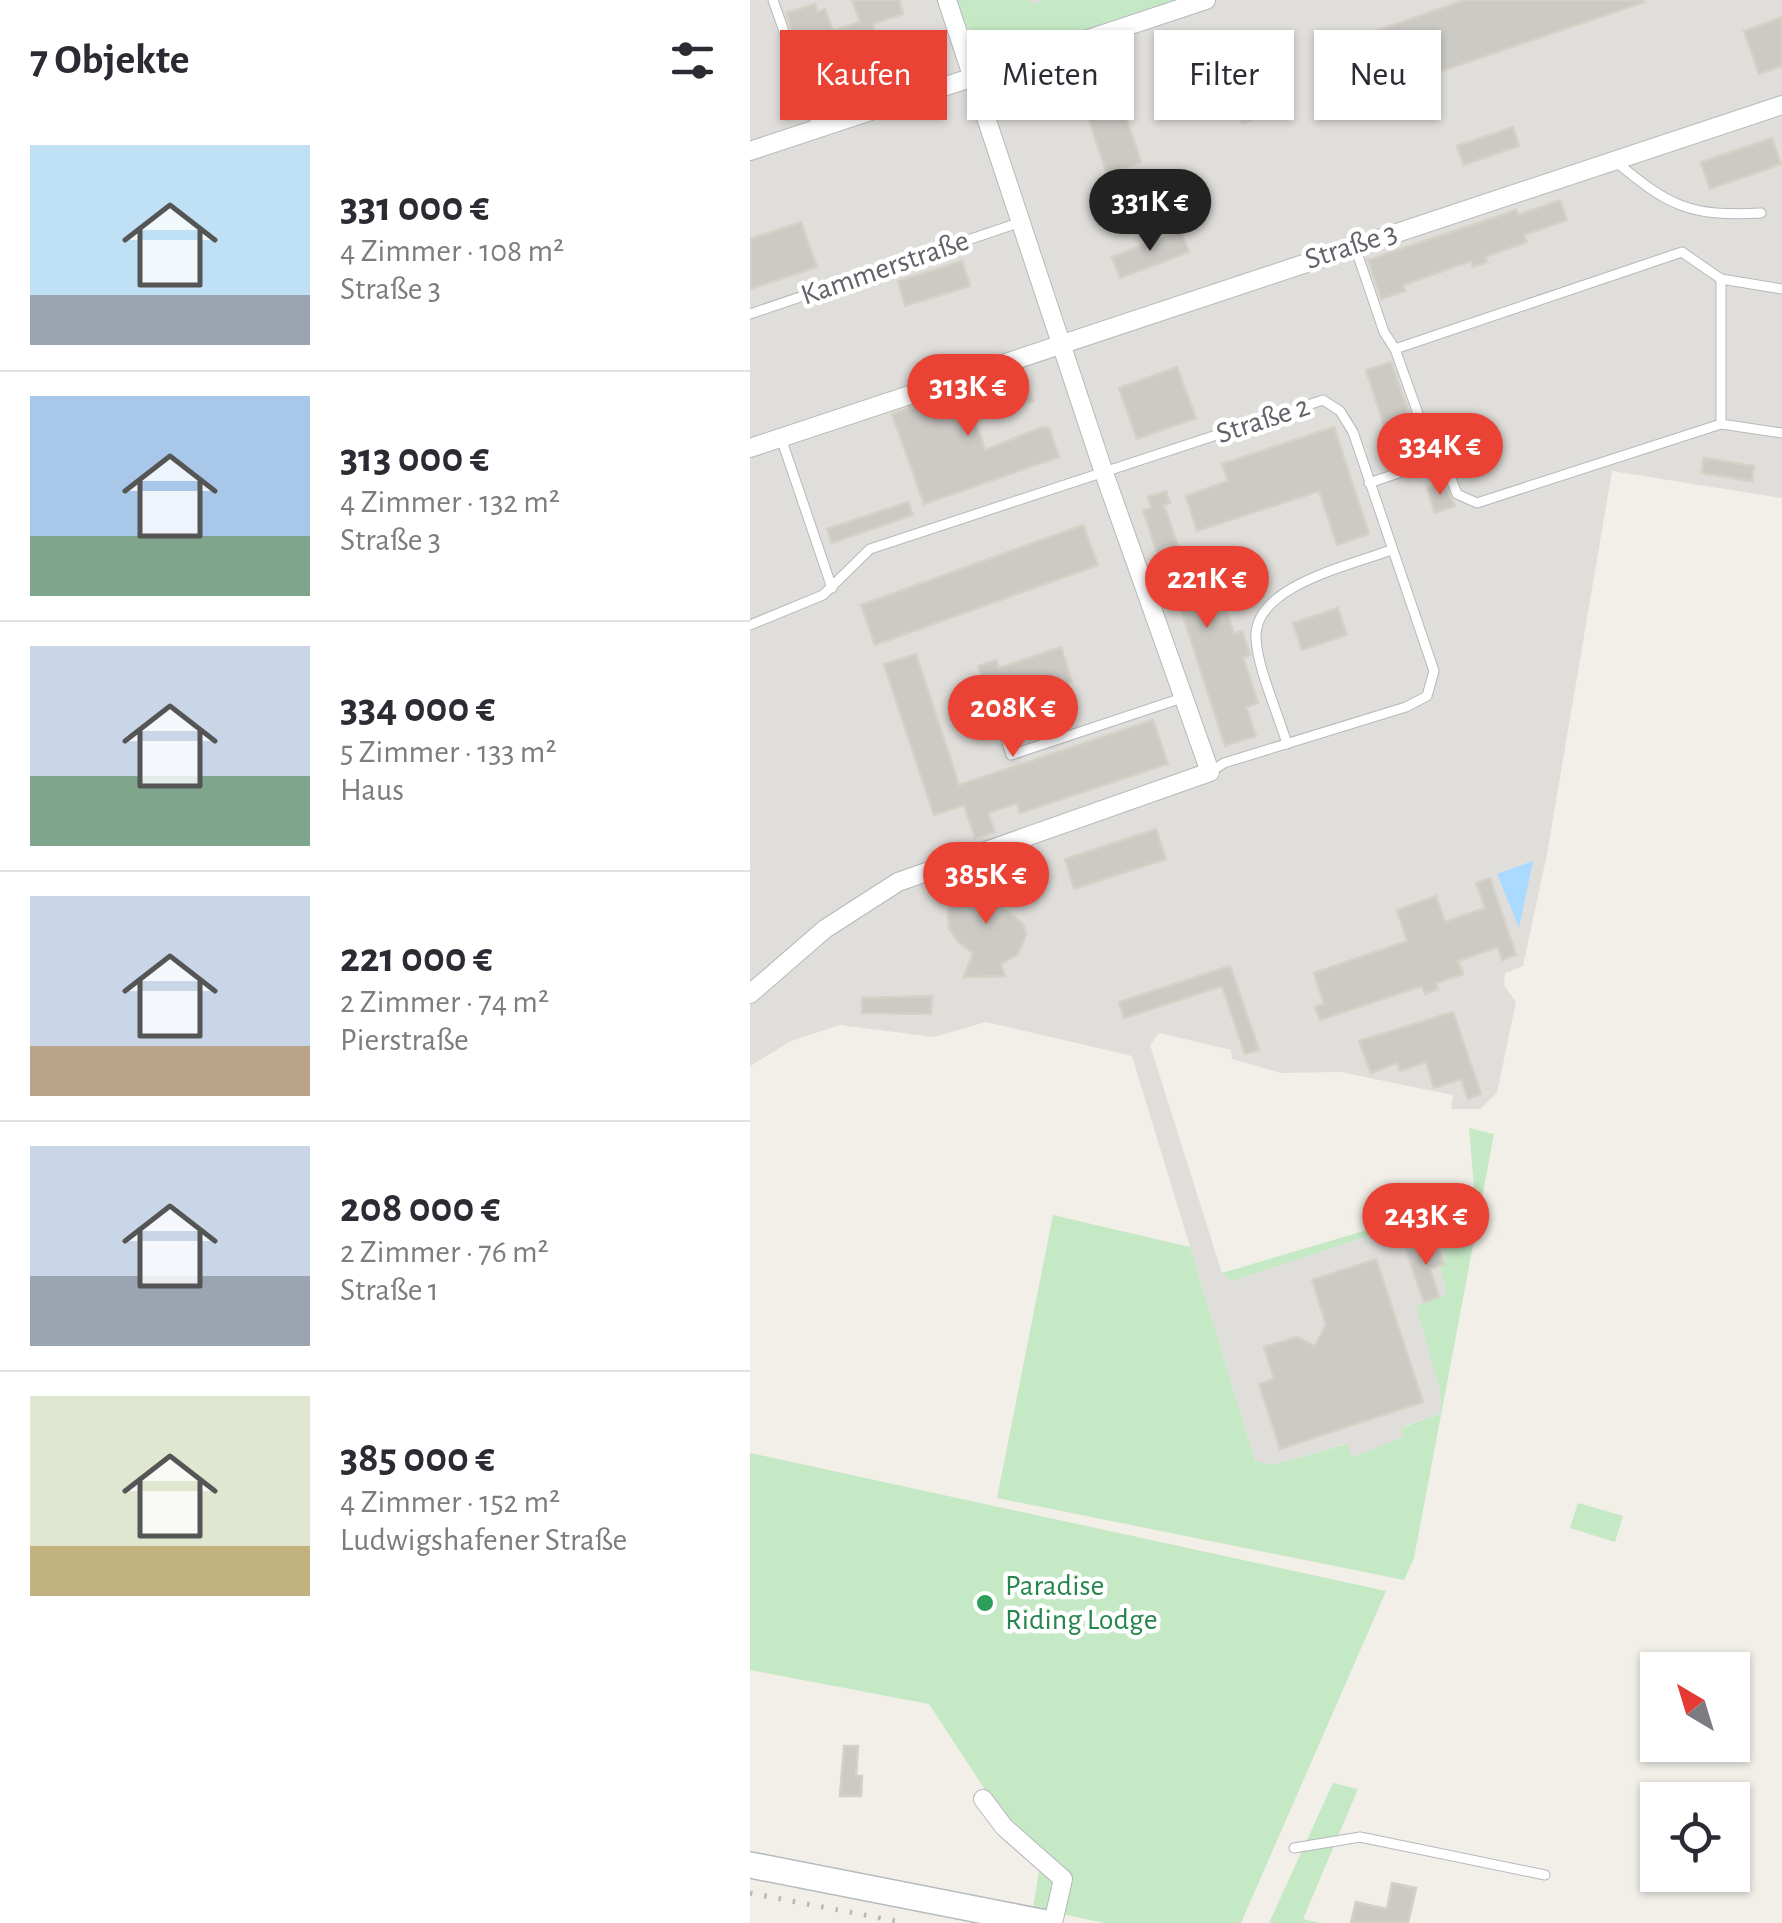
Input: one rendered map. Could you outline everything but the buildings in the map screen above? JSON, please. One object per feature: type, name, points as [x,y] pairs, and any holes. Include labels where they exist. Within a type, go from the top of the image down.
[{"type":"main road","points":[[750,1864],[1049,1923]]},
{"type":"street","points":[[947,0],[967,57]]},
{"type":"street","points":[[1116,30],[1206,0]]},
{"type":"street","points":[[750,151],[967,79]]},
{"type":"street","name":"Straße 3","points":[[750,448],[1782,104]]},
{"type":"street","points":[[750,994],[825,928],[898,882],[1210,772],[1104,473],[988,120]]},
{"type":"street","points":[[983,1799],[1004,1828],[1063,1879],[1049,1923]]},
{"type":"lane","points":[[773,0],[818,128]]},
{"type":"lane","points":[[1615,161],[1660,198],[1716,216],[1761,213]]},
{"type":"lane","name":"Kammerstraße","points":[[750,314],[1021,222]]},
{"type":"lane","points":[[1354,244],[1421,422],[1440,451],[1457,494],[1465,501],[1476,503],[1721,424],[1782,433]]},
{"type":"lane","points":[[1395,350],[1682,252],[1721,279],[1782,289]]},
{"type":"lane","points":[[1721,279],[1721,424]]},
{"type":"lane","name":"Straße 2","points":[[750,626],[832,588],[870,549],[1323,400],[1340,410],[1353,432],[1434,671],[1427,696],[1406,707],[1224,763],[1210,772]]},
{"type":"lane","points":[[781,438],[832,588]]},
{"type":"lane","points":[[1369,483],[1428,463]]},
{"type":"lane","points":[[1287,744],[1255,636],[1264,611],[1282,591],[1391,550]]},
{"type":"lane","points":[[1003,730],[1011,755],[1185,697]]},
{"type":"lane","points":[[1294,1848],[1360,1837],[1545,1875]]},
{"type":"shaded area","points":[[750,0],[1782,0],[1782,498],[1612,471],[1547,854],[1523,966],[1505,973],[1504,985],[1516,1002],[1497,1093],[1480,1109],[1451,1109],[1453,1095],[1340,1072],[1281,1073],[1232,1059],[1231,1050],[1159,1033],[1150,1045],[1222,1273],[1232,1281],[1374,1234],[1389,1240],[1435,1224],[1448,1261],[1439,1265],[1447,1294],[1417,1306],[1440,1390],[1441,1413],[1402,1427],[1405,1437],[1352,1458],[1346,1444],[1273,1465],[1255,1461],[1132,1056],[986,1022],[934,1037],[840,1025],[791,1041],[750,1066]]},
{"type":"green space","points":[[957,0],[1030,0],[1032,4],[1045,0],[1179,0],[1091,30],[968,30]]},
{"type":"green space","points":[[1469,1128],[1494,1134],[1414,1558],[1404,1580],[997,1498],[1053,1215],[1190,1247],[1255,1461],[1273,1465],[1347,1444],[1352,1457],[1404,1437],[1401,1428],[1441,1413],[1440,1390],[1416,1306],[1447,1294],[1439,1264],[1447,1260],[1435,1225],[1389,1240],[1374,1234],[1232,1281],[1222,1273],[1475,1198]]},
{"type":"green space","points":[[750,1453],[1386,1591],[1241,1923],[1105,1923],[1033,1908],[1042,1853],[999,1811],[929,1704],[750,1670]]},
{"type":"green space","points":[[1578,1503],[1623,1516],[1615,1542],[1570,1528]]},
{"type":"green space","points":[[1333,1783],[1358,1789],[1303,1919],[1320,1923],[1269,1923]]},
{"type":"water","points":[[1533,861],[1519,928],[1497,874]]},
{"type":"railway","points":[[750,1893],[906,1923]]},
{"type":"place","name":"Paradise Riding Lodge","points":[[985,1603]]}]
